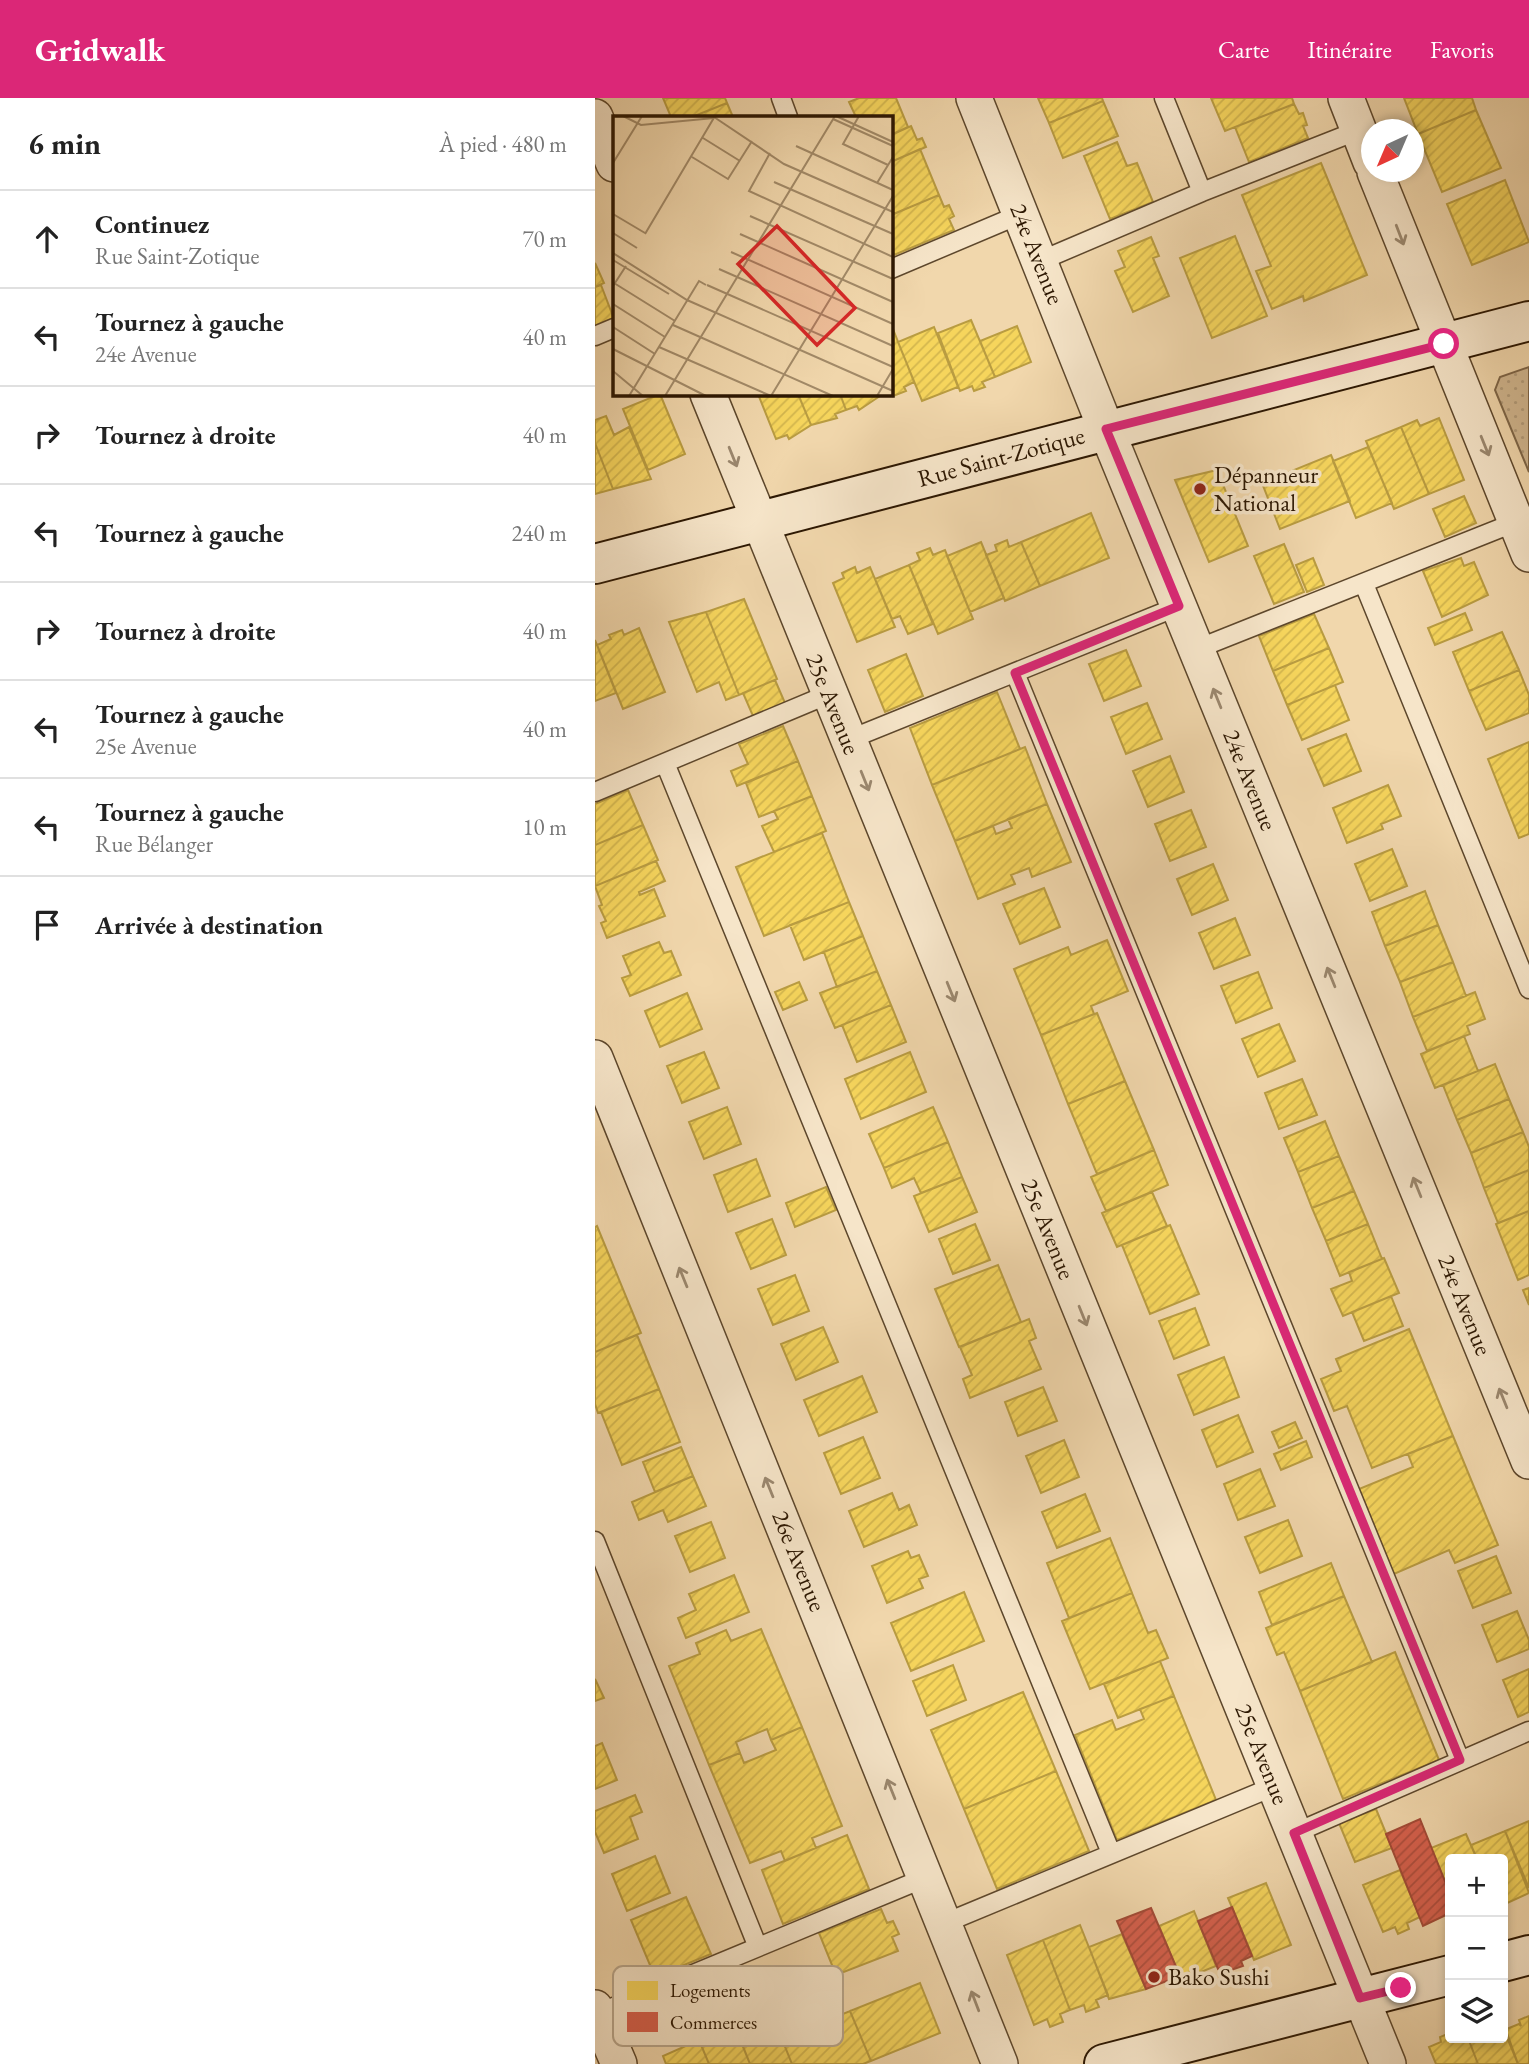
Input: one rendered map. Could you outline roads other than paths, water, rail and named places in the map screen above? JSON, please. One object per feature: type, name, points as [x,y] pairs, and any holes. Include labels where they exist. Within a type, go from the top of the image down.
[{"type":"street","name":"24e Avenue","points":[[974,98],[1106,429],[1529,1461]]},
{"type":"street","points":[[1346,98],[1361,136]]},
{"type":"street","points":[[595,117],[613,162]]},
{"type":"street","points":[[1379,182],[1523,538]]},
{"type":"street","name":"Rue Saint-Zotique","points":[[595,564],[1529,321]]},
{"type":"street","name":"25e Avenue","points":[[709,396],[1388,2064]]},
{"type":"street","name":"26e Avenue","points":[[595,1058],[927,1877],[1000,2064]]},
{"type":"street","points":[[1508,1961],[1529,1955]]},
{"type":"street","points":[[1104,2064],[1445,1976]]},
{"type":"street","points":[[596,2011],[619,2064]]},
{"type":"lane","points":[[781,98],[788,116]]},
{"type":"lane","points":[[1164,98],[1202,192]]},
{"type":"lane","points":[[1040,261],[1202,192],[1359,131]]},
{"type":"lane","points":[[893,268],[1021,214]]},
{"type":"lane","points":[[595,337],[613,328]]},
{"type":"lane","points":[[1197,649],[1364,584],[1523,538]]},
{"type":"lane","points":[[1364,584],[1529,989]]},
{"type":"lane","points":[[848,740],[1179,606]]},
{"type":"lane","points":[[1015,673],[1460,1760]]},
{"type":"lane","points":[[595,792],[829,694]]},
{"type":"lane","points":[[665,763],[1111,1853]]},
{"type":"lane","points":[[595,1541],[757,1945]]},
{"type":"lane","points":[[1294,1833],[1529,1731]]},
{"type":"lane","points":[[945,1923],[1275,1786]]},
{"type":"lane","points":[[706,1966],[927,1877]]},
{"type":"lane","points":[[596,2011],[613,2004]]},
{"type":"place","name":"Dépanneur National","points":[[1200,489]]},
{"type":"place","name":"Bako Sushi","points":[[1154,1977]]}]
